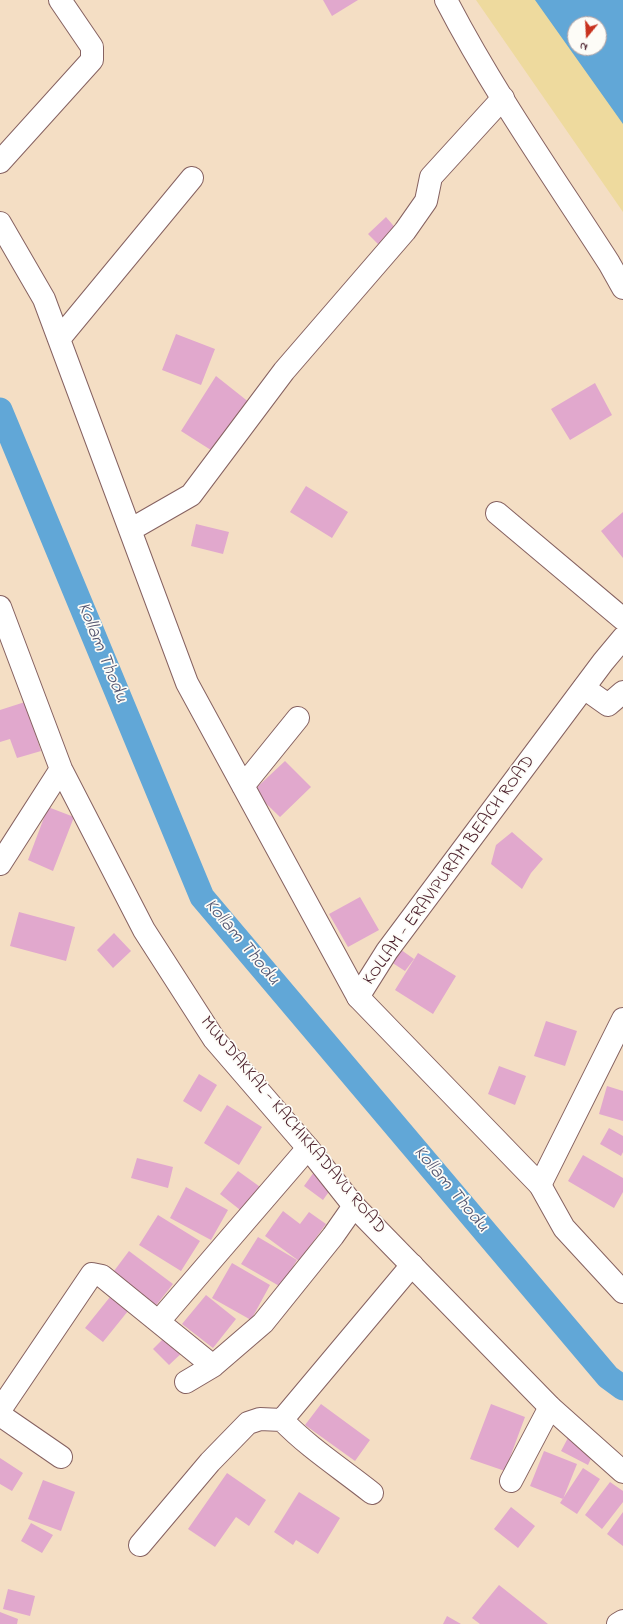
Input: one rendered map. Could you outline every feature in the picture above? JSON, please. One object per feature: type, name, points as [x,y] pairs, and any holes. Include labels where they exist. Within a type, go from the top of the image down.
[{"type":"street","points":[[0,162],[92,60],[92,47],[60,0]]},
{"type":"street","points":[[446,0],[463,34],[609,263],[623,288]]},
{"type":"street","points":[[130,530],[191,496],[284,371],[405,231],[426,202],[431,177],[503,98]]},
{"type":"street","points":[[59,339],[192,178]]},
{"type":"street","points":[[0,223],[44,299],[187,683],[358,997]]},
{"type":"street","points":[[497,513],[623,619]]},
{"type":"street","name":"MUNDAKKAL - KACHIKKADAVU ROAD","points":[[0,607],[61,769],[144,930],[214,1039],[308,1148],[354,1206],[550,1407],[623,1472]]},
{"type":"street","name":"KOLLAM - ERAVIPURAM BEACH ROAD","points":[[622,1290],[564,1228],[540,1185],[358,997],[387,951],[623,638]]},
{"type":"street","points":[[584,688],[608,705],[623,692]]},
{"type":"street","points":[[243,786],[298,718]]},
{"type":"street","points":[[0,864],[61,769]]},
{"type":"street","points":[[540,1185],[623,1019]]},
{"type":"street","points":[[159,1321],[308,1148]]},
{"type":"street","points":[[186,1382],[213,1366],[263,1323],[333,1236],[354,1206]]},
{"type":"street","points":[[282,1420],[412,1265]]},
{"type":"street","points":[[61,1457],[2,1405],[92,1274],[102,1276],[213,1366]]},
{"type":"street","points":[[511,1481],[550,1407]]},
{"type":"street","points":[[140,1545],[210,1462],[248,1423],[260,1419],[282,1420],[296,1435],[345,1470],[372,1493]]},
{"type":"street","points":[[618,1624],[623,1621]]},
{"type":"sand","points":[[476,0],[623,0],[623,212]]},
{"type":"water","points":[[535,0],[623,0],[623,124],[575,56],[607,56],[607,16],[567,16],[567,45]]},
{"type":"building","points":[[323,0],[358,0],[332,16]]},
{"type":"building","points":[[386,217],[398,231],[378,244],[368,234]]},
{"type":"building","points":[[176,334],[215,349],[201,385],[162,370]]},
{"type":"building","points":[[216,376],[250,403],[214,452],[181,431]]},
{"type":"building","points":[[595,383],[612,415],[570,440],[551,409]]},
{"type":"building","points":[[306,486],[348,512],[332,538],[290,512]]},
{"type":"building","points":[[623,512],[623,558],[601,531]]},
{"type":"building","points":[[196,524],[229,532],[223,554],[191,546]]},
{"type":"building","points":[[25,702],[41,751],[17,758],[10,739],[0,742],[0,710]]},
{"type":"building","points":[[285,761],[311,787],[280,817],[253,791]]},
{"type":"building","points":[[48,807],[74,817],[53,871],[28,860]]},
{"type":"building","points":[[512,832],[543,859],[531,873],[522,889],[491,864],[496,845]]},
{"type":"building","points":[[360,897],[379,930],[348,947],[329,914]]},
{"type":"building","points":[[19,912],[75,927],[66,961],[10,946]]},
{"type":"building","points":[[114,933],[131,951],[113,968],[97,950]]},
{"type":"building","points":[[397,947],[414,959],[405,971],[388,960]]},
{"type":"building","points":[[418,953],[456,976],[433,1014],[395,990]]},
{"type":"building","points":[[546,1021],[577,1031],[565,1066],[534,1056]]},
{"type":"building","points":[[499,1066],[526,1076],[515,1105],[488,1094]]},
{"type":"building","points":[[199,1074],[217,1085],[201,1112],[183,1101]]},
{"type":"building","points":[[607,1086],[623,1091],[623,1121],[599,1114]]},
{"type":"building","points":[[227,1105],[262,1127],[239,1165],[204,1143]]},
{"type":"building","points":[[609,1128],[623,1136],[623,1152],[621,1156],[600,1144]]},
{"type":"building","points":[[583,1155],[623,1178],[623,1192],[614,1208],[568,1181]]},
{"type":"building","points":[[137,1158],[173,1167],[168,1188],[131,1178]]},
{"type":"building","points":[[238,1171],[263,1189],[244,1213],[220,1194]]},
{"type":"building","points":[[314,1172],[333,1186],[323,1200],[304,1186]]},
{"type":"building","points":[[186,1187],[228,1210],[211,1240],[170,1218]]},
{"type":"building","points":[[283,1211],[300,1224],[309,1212],[326,1224],[299,1261],[265,1236]]},
{"type":"building","points":[[158,1215],[200,1241],[181,1271],[139,1245]]},
{"type":"building","points":[[258,1237],[297,1260],[281,1287],[241,1264]]},
{"type":"building","points":[[129,1251],[173,1284],[154,1308],[111,1275]]},
{"type":"building","points":[[232,1263],[270,1285],[251,1320],[212,1298]]},
{"type":"building","points":[[206,1295],[236,1319],[213,1348],[182,1324]]},
{"type":"building","points":[[110,1297],[128,1311],[103,1342],[85,1328]]},
{"type":"building","points":[[169,1333],[185,1350],[169,1365],[153,1349]]},
{"type":"building","points":[[321,1404],[370,1440],[355,1461],[305,1425]]},
{"type":"building","points":[[491,1404],[525,1417],[505,1471],[470,1459]]},
{"type":"building","points":[[569,1436],[595,1450],[588,1465],[561,1451]]},
{"type":"building","points":[[544,1451],[577,1464],[563,1499],[530,1486]]},
{"type":"building","points":[[0,1458],[23,1473],[12,1491],[0,1484]]},
{"type":"building","points":[[583,1468],[600,1479],[577,1514],[560,1503]]},
{"type":"building","points":[[227,1473],[266,1500],[249,1526],[236,1517],[215,1547],[188,1529]]},
{"type":"building","points":[[43,1480],[75,1492],[61,1531],[28,1519]]},
{"type":"building","points":[[610,1482],[623,1491],[623,1502],[602,1529],[585,1515]]},
{"type":"building","points":[[299,1492],[340,1518],[318,1554],[296,1540],[293,1545],[274,1532]]},
{"type":"building","points":[[511,1507],[535,1526],[518,1548],[494,1529]]},
{"type":"building","points":[[623,1512],[623,1546],[607,1534]]},
{"type":"building","points":[[31,1523],[53,1535],[42,1553],[21,1541]]},
{"type":"building","points":[[499,1585],[548,1624],[480,1624],[472,1618]]},
{"type":"building","points":[[8,1589],[35,1596],[30,1616],[3,1609]]},
{"type":"building","points":[[0,1612],[18,1619],[17,1624],[0,1624]]},
{"type":"building","points":[[447,1616],[461,1624],[443,1624]]},
{"type":"waterway","name":"Kollam Thodu","points":[[0,410],[202,897],[608,1377],[623,1388]]}]
